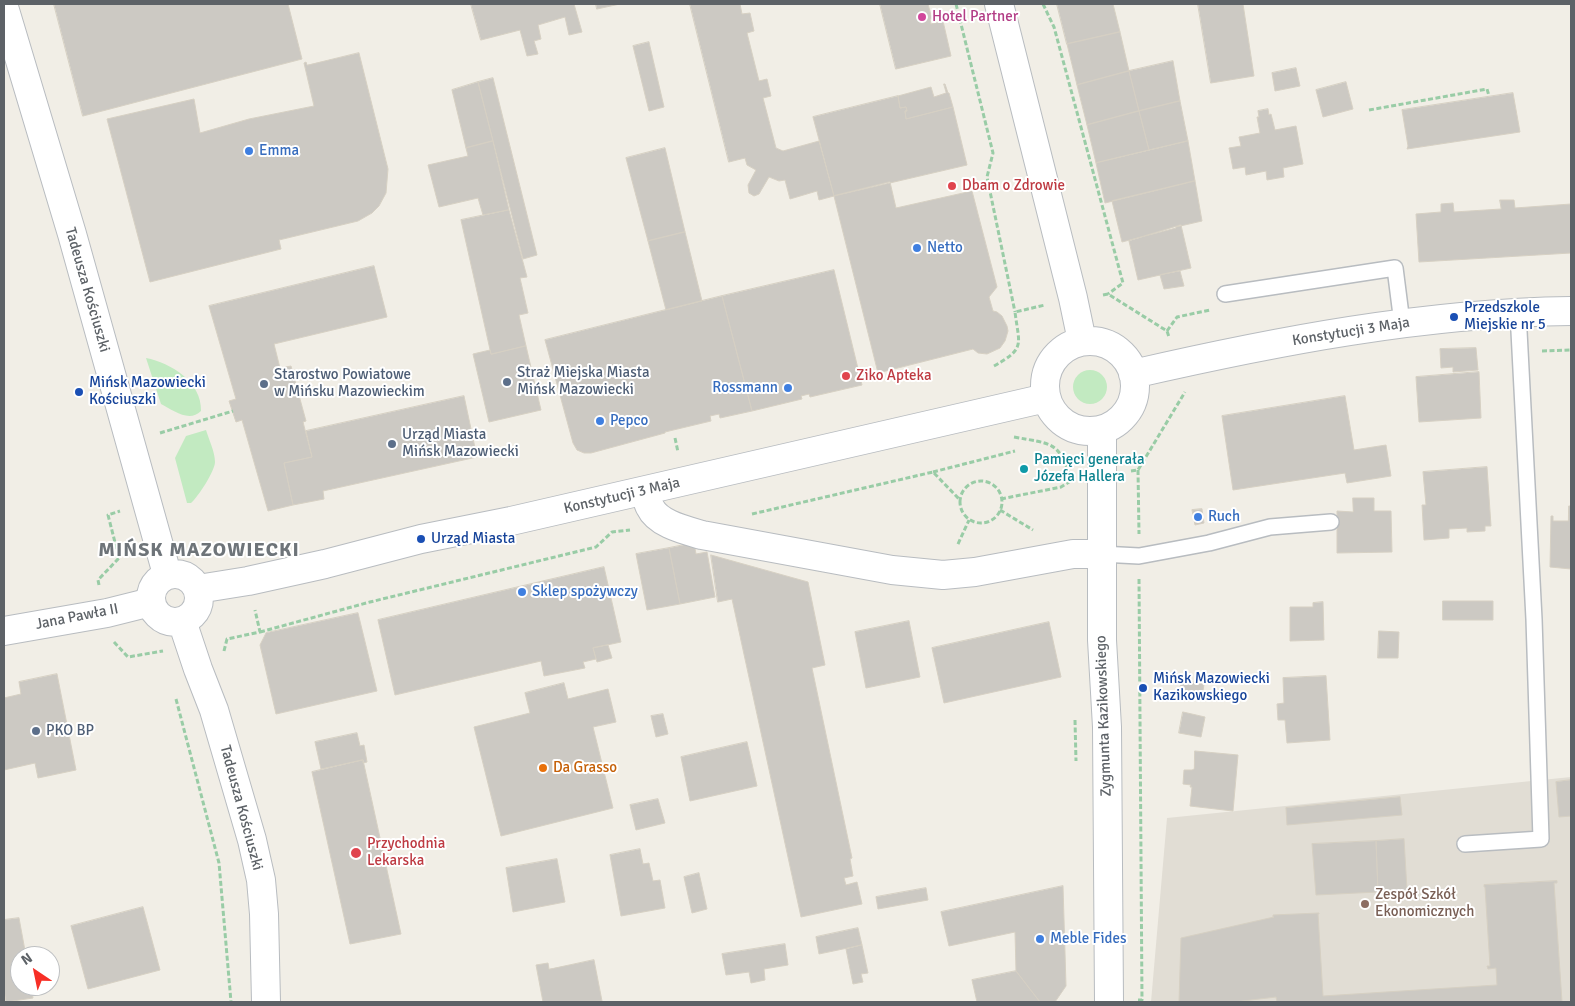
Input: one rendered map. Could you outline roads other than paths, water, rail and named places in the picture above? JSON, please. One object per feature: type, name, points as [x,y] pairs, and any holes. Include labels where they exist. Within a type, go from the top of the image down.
[{"type":"street","points":[[999,4],[1074,298],[1082,341]]},
{"type":"street","name":"Tadeusza Kościuszki","points":[[4,7],[72,234],[167,574]]},
{"type":"street","name":"Konstytucji 3 Maja","points":[[1133,374],[1234,350],[1402,323],[1518,312],[1571,311]]},
{"type":"street","points":[[1082,341],[1106,344],[1118,350],[1127,361],[1133,374],[1135,388],[1129,408],[1115,423],[1102,430],[1088,431],[1074,428],[1062,421],[1052,411],[1046,398],[1044,384],[1047,370],[1054,358],[1065,348],[1082,341]]},
{"type":"street","name":"Konstytucji 3 Maja","points":[[198,589],[248,581],[316,566],[421,539],[645,491],[1046,398]]},
{"type":"street","name":"Zygmunta Kazikowskiego","points":[[1102,430],[1102,640],[1106,728],[1109,1002]]},
{"type":"street","points":[[645,491],[650,508],[659,518],[702,535],[892,570],[943,575],[975,572],[1073,554],[1101,554]]},
{"type":"street","points":[[174,573],[189,578],[198,589],[199,597],[195,612],[182,621],[174,622],[159,616],[151,602],[151,595],[156,582],[167,574],[174,573]]},
{"type":"street","name":"Jana Pawła II","points":[[4,631],[107,613],[151,602]]},
{"type":"street","name":"Tadeusza Kościuszki","points":[[182,621],[214,710],[252,840],[261,880],[264,914],[266,1002]]},
{"type":"lane","points":[[1225,294],[1395,268],[1402,323]]},
{"type":"lane","points":[[1465,844],[1541,839],[1534,619],[1518,312]]},
{"type":"lane","points":[[1101,554],[1139,556],[1209,543],[1270,527],[1331,522]]},
{"type":"place","name":"Hotel Partner","points":[[922,17]]},
{"type":"place","name":"Emma","points":[[249,151]]},
{"type":"place","name":"Dbam o Zdrowie","points":[[952,186]]},
{"type":"place","name":"Netto","points":[[917,248]]},
{"type":"place","name":"Przedszkole Miejskie nr 5","points":[[1454,317]]},
{"type":"place","name":"Ziko Apteka","points":[[846,376]]},
{"type":"place","name":"Straż Miejska Miasta Mińsk Mazowiecki","points":[[507,382]]},
{"type":"place","name":"Starostwo Powiatowe w Mińsku Mazowieckim","points":[[264,384]]},
{"type":"place","name":"Rossmann","points":[[788,388]]},
{"type":"place","name":"Mińsk Mazowiecki Kościuszki","points":[[79,392]]},
{"type":"place","name":"Pepco","points":[[600,421]]},
{"type":"place","name":"Urząd Miasta Mińsk Mazowiecki","points":[[392,444]]},
{"type":"place","name":"Pamięci generała Józefa Hallera","points":[[1024,469]]},
{"type":"place","name":"Ruch","points":[[1198,517]]},
{"type":"place","name":"Urząd Miasta","points":[[421,539]]},
{"type":"place","name":"Sklep spożywczy","points":[[522,592]]},
{"type":"place","name":"Mińsk Mazowiecki Kazikowskiego","points":[[1143,688]]},
{"type":"place","name":"PKO BP","points":[[36,731]]},
{"type":"place","name":"Da Grasso","points":[[543,768]]},
{"type":"place","name":"Przychodnia Lekarska","points":[[356,853]]},
{"type":"place","name":"Zespół Szkół Ekonomicznych","points":[[1365,904]]},
{"type":"place","name":"Meble Fides","points":[[1040,939]]},
{"type":"district","name":"MIŃSK MAZOWIECKI","points":[[199,551]]}]
